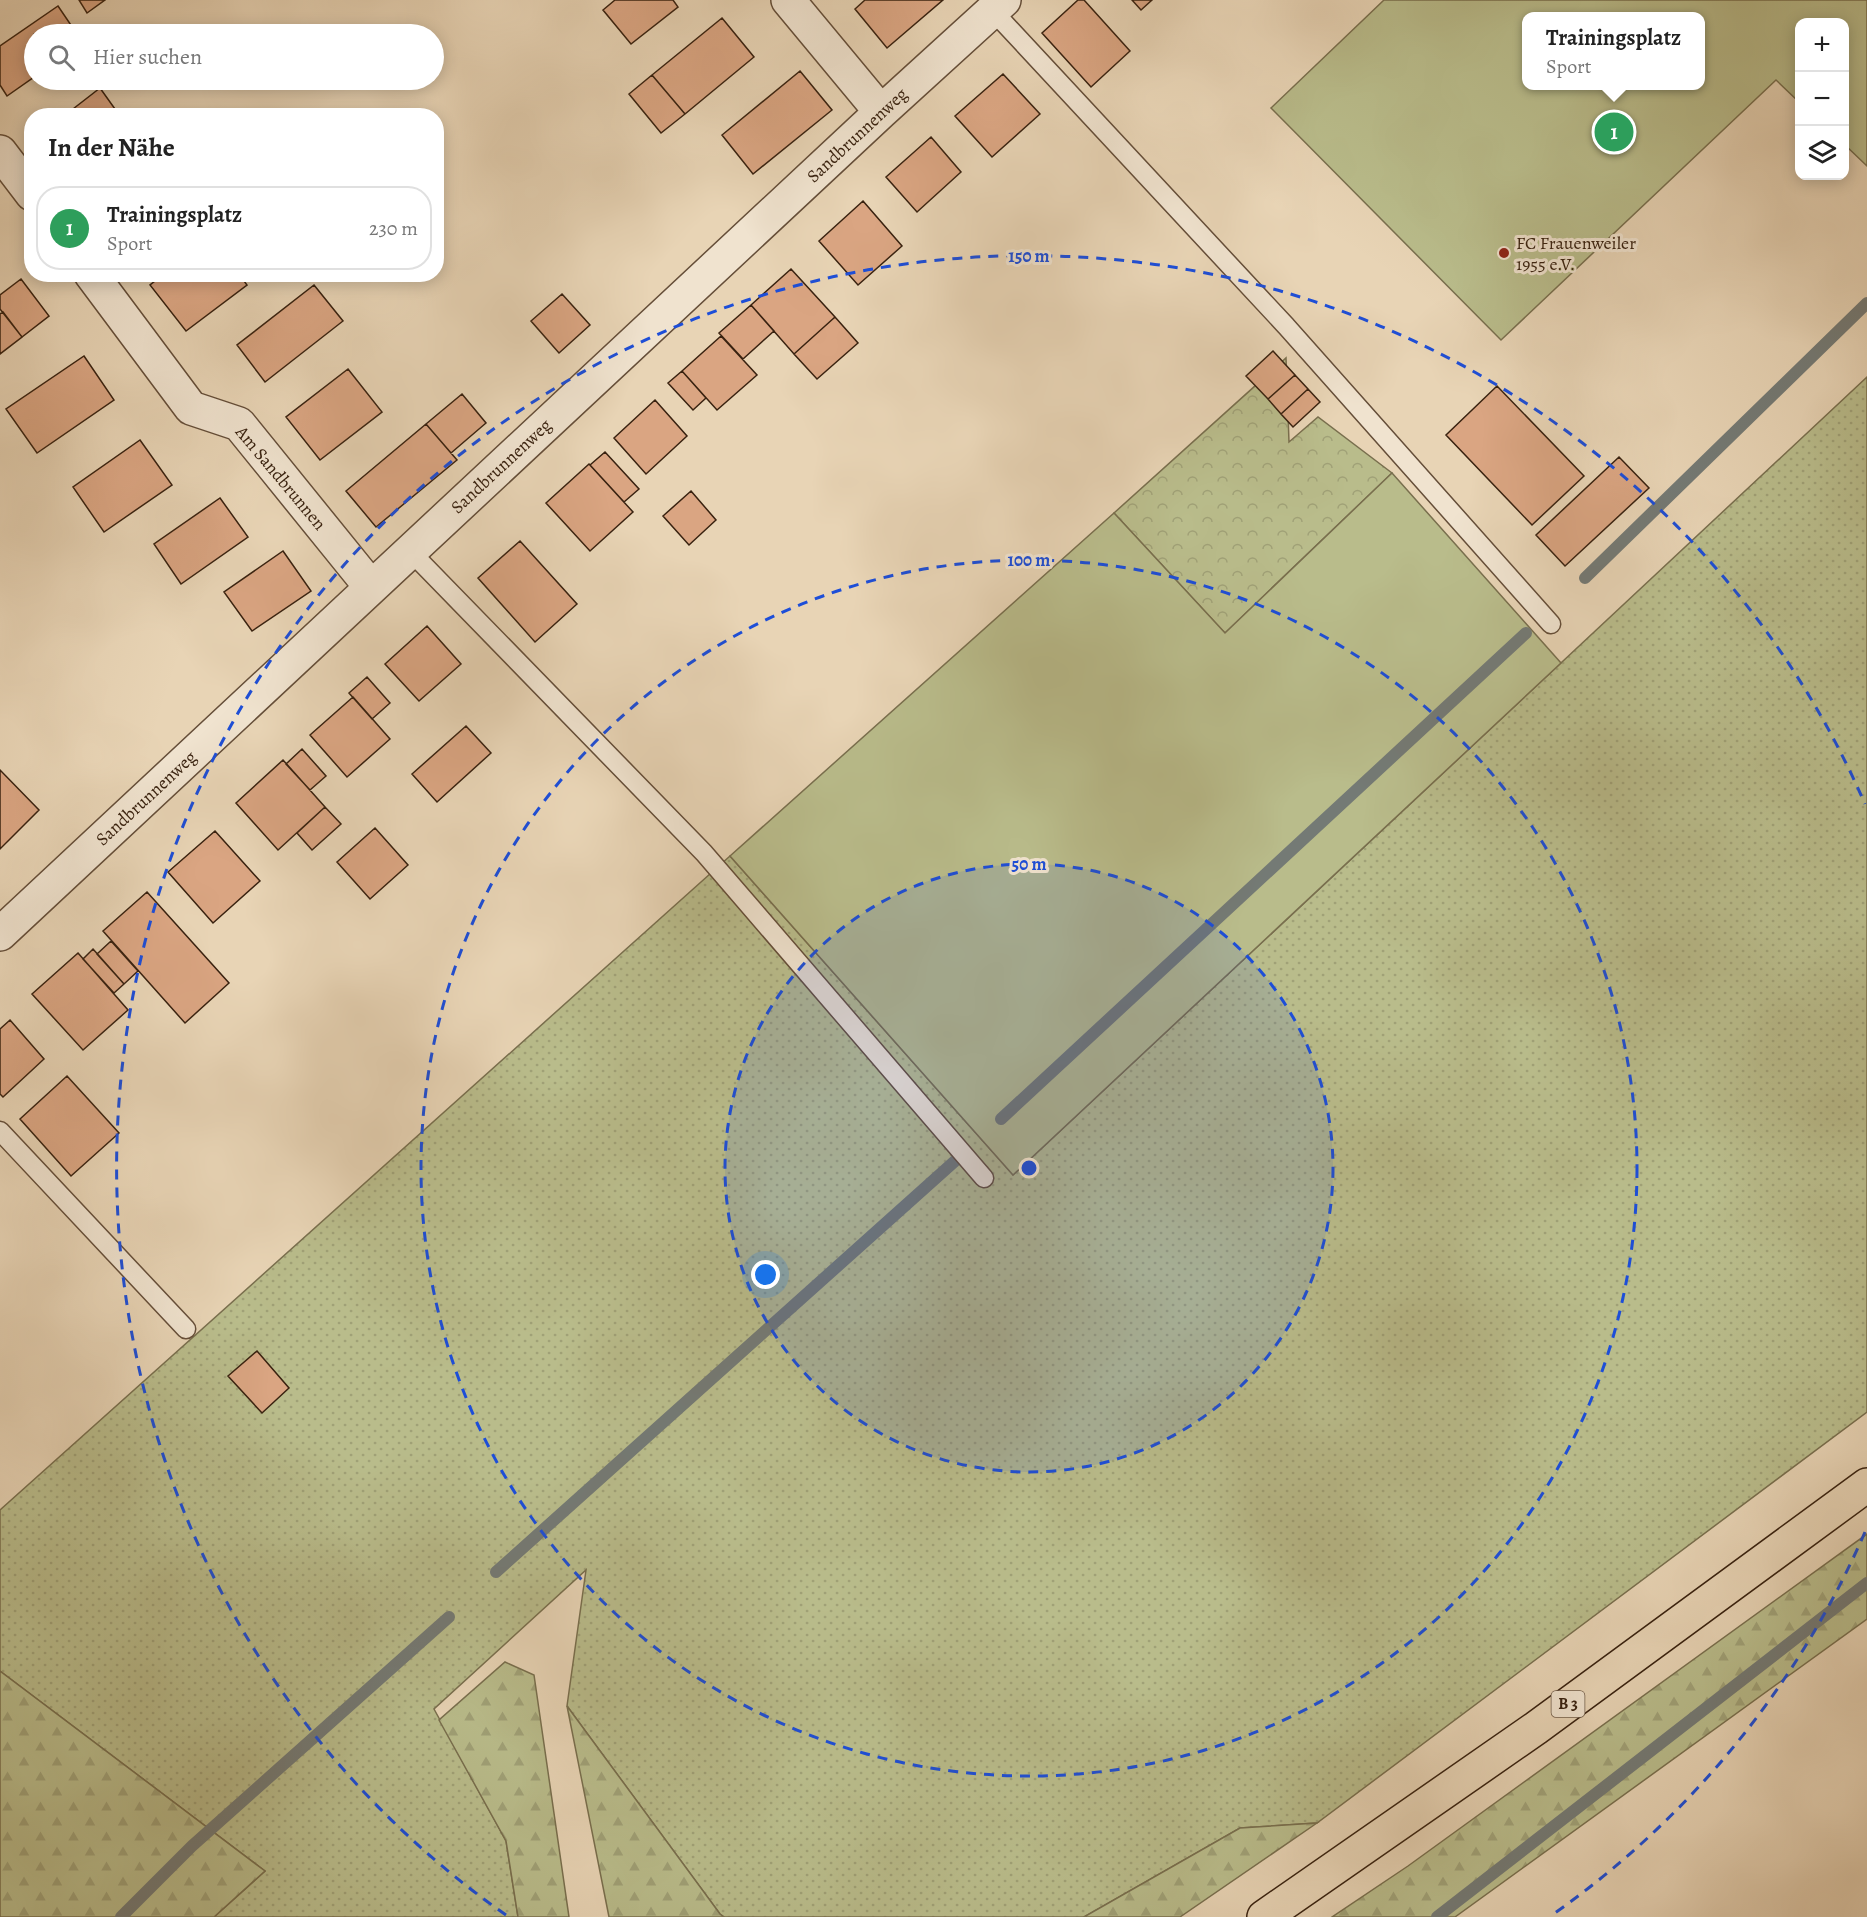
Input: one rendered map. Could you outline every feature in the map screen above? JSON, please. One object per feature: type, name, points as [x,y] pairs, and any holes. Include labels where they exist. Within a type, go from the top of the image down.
[{"type":"main road","name":"B 3","points":[[1264,1917],[1536,1728],[1867,1485]]},
{"type":"street","points":[[788,0],[881,112]]},
{"type":"street","name":"Sandbrunnenweg","points":[[5,921],[371,587],[999,5]]},
{"type":"street","points":[[0,152],[24,184]]},
{"type":"street","name":"Am Sandbrunnen","points":[[97,282],[191,408],[239,424],[371,587]]},
{"type":"lane","points":[[999,5],[1551,624]]},
{"type":"lane","points":[[410,551],[704,853],[984,1178]]},
{"type":"lane","points":[[0,1131],[186,1329]]},
{"type":"green space","name":"FC Frauenweiler 1955 e.V.","points":[[1384,0],[1867,0],[1867,166],[1849,149],[1849,18],[1795,18],[1795,98],[1776,80],[1501,340],[1271,108]]},
{"type":"green space","points":[[1286,358],[1289,442],[1318,417],[1392,473],[1225,633],[1114,513]]},
{"type":"green space","points":[[1867,377],[1867,1412],[1317,1823],[1240,1828],[1084,1917],[724,1917],[567,1706],[586,1570],[434,1709],[506,1841],[518,1917],[214,1917],[265,1871],[0,1671],[0,1510],[730,856],[1013,1175]]},
{"type":"green space","points":[[1392,473],[1561,663],[1013,1175],[730,856],[1114,513],[1225,633]]},
{"type":"green space","points":[[1867,1534],[1867,1619],[1455,1917],[1332,1917],[1408,1866]]},
{"type":"green space","points":[[505,1662],[534,1675],[569,1917],[518,1917],[506,1841],[439,1720]]},
{"type":"green space","points":[[0,1671],[265,1871],[214,1917],[0,1917]]},
{"type":"green space","points":[[567,1706],[720,1914],[724,1917],[609,1917]]},
{"type":"green space","points":[[1317,1823],[1180,1917],[1084,1917],[1240,1828]]},
{"type":"building","points":[[79,0],[105,0],[87,13]]},
{"type":"building","points":[[615,0],[673,0],[678,7],[631,44],[603,10]]},
{"type":"building","points":[[865,0],[943,0],[887,48],[855,9]]},
{"type":"building","points":[[1078,0],[1084,0],[1130,51],[1091,87],[1042,33]]},
{"type":"building","points":[[1132,0],[1152,0],[1141,10]]},
{"type":"building","points":[[58,6],[70,24],[32,24]]},
{"type":"building","points":[[722,18],[754,57],[685,114],[652,75]]},
{"type":"building","points":[[24,29],[24,84],[7,96],[0,85],[0,46]]},
{"type":"building","points":[[800,71],[832,110],[753,174],[722,135]]},
{"type":"building","points":[[1003,74],[1040,114],[992,157],[955,116]]},
{"type":"building","points":[[652,75],[685,114],[661,133],[629,94]]},
{"type":"building","points":[[97,90],[101,90],[114,108],[74,108]]},
{"type":"building","points":[[931,137],[961,172],[917,212],[886,177]]},
{"type":"building","points":[[863,201],[902,246],[858,285],[819,241]]},
{"type":"building","points":[[791,269],[835,317],[794,354],[751,305]]},
{"type":"building","points":[[21,279],[49,316],[22,337],[0,309],[0,295]]},
{"type":"building","points":[[154,282],[245,282],[247,285],[186,331],[150,285]]},
{"type":"building","points":[[314,285],[343,321],[265,382],[237,345]]},
{"type":"building","points":[[562,294],[590,325],[559,353],[531,321]]},
{"type":"building","points":[[751,305],[774,331],[743,359],[719,333]]},
{"type":"building","points":[[3,312],[22,337],[0,354],[0,314]]},
{"type":"building","points":[[835,317],[858,343],[817,379],[794,354]]},
{"type":"building","points":[[721,336],[757,375],[717,410],[682,371]]},
{"type":"building","points":[[1273,351],[1295,375],[1268,399],[1246,376]]},
{"type":"building","points":[[84,356],[114,400],[37,453],[6,409]]},
{"type":"building","points":[[348,369],[382,412],[320,460],[286,417]]},
{"type":"building","points":[[682,371],[706,398],[693,410],[668,383]]},
{"type":"building","points":[[1295,375],[1308,389],[1281,414],[1268,399]]},
{"type":"building","points":[[1497,386],[1584,476],[1532,525],[1446,435]]},
{"type":"building","points":[[1308,389],[1320,402],[1293,427],[1281,414]]},
{"type":"building","points":[[462,394],[486,423],[451,453],[426,424]]},
{"type":"building","points":[[655,400],[687,436],[646,474],[614,438]]},
{"type":"building","points":[[426,424],[457,460],[376,527],[346,491]]},
{"type":"building","points":[[140,440],[172,485],[104,532],[73,487]]},
{"type":"building","points":[[605,452],[639,489],[624,502],[590,465]]},
{"type":"building","points":[[1619,457],[1649,488],[1565,566],[1536,535]]},
{"type":"building","points":[[589,464],[633,512],[590,551],[546,503]]},
{"type":"building","points":[[691,491],[716,520],[689,545],[663,516]]},
{"type":"building","points":[[220,498],[248,537],[181,584],[154,544]]},
{"type":"building","points":[[520,541],[577,604],[535,642],[478,578]]},
{"type":"building","points":[[283,551],[311,591],[252,631],[224,592]]},
{"type":"building","points":[[427,626],[461,664],[419,701],[385,664]]},
{"type":"building","points":[[367,677],[390,703],[372,719],[349,693]]},
{"type":"building","points":[[353,697],[390,739],[347,777],[310,735]]},
{"type":"building","points":[[466,726],[491,753],[437,802],[412,774]]},
{"type":"building","points":[[302,749],[326,776],[310,790],[286,764]]},
{"type":"building","points":[[283,760],[325,807],[278,850],[236,803]]},
{"type":"building","points":[[0,770],[39,810],[0,849]]},
{"type":"building","points":[[325,807],[341,824],[312,850],[297,833]]},
{"type":"building","points":[[375,828],[408,865],[370,899],[337,862]]},
{"type":"building","points":[[215,831],[260,881],[213,923],[168,872]]},
{"type":"building","points":[[147,892],[229,983],[185,1023],[103,931]]},
{"type":"building","points":[[111,941],[138,971],[124,984],[97,954]]},
{"type":"building","points":[[93,949],[124,984],[114,993],[83,959]]},
{"type":"building","points":[[78,953],[128,1010],[83,1050],[32,994]]},
{"type":"building","points":[[10,1020],[44,1059],[3,1097],[0,1094],[0,1029]]},
{"type":"building","points":[[67,1076],[119,1133],[71,1176],[20,1119]]},
{"type":"building","points":[[257,1351],[289,1388],[262,1413],[228,1376]]},
{"type":"waterway","points":[[1585,578],[1867,303]]},
{"type":"waterway","points":[[1001,1119],[1526,633]]},
{"type":"waterway","points":[[496,1572],[955,1161]]},
{"type":"waterway","points":[[1437,1917],[1867,1583]]},
{"type":"waterway","points":[[121,1917],[192,1846],[449,1617]]},
{"type":"place","name":"Trainingsplatz","points":[[1614,132]]},
{"type":"place","name":"FC Frauenweiler 1955 e.V.","points":[[1504,253]]}]
